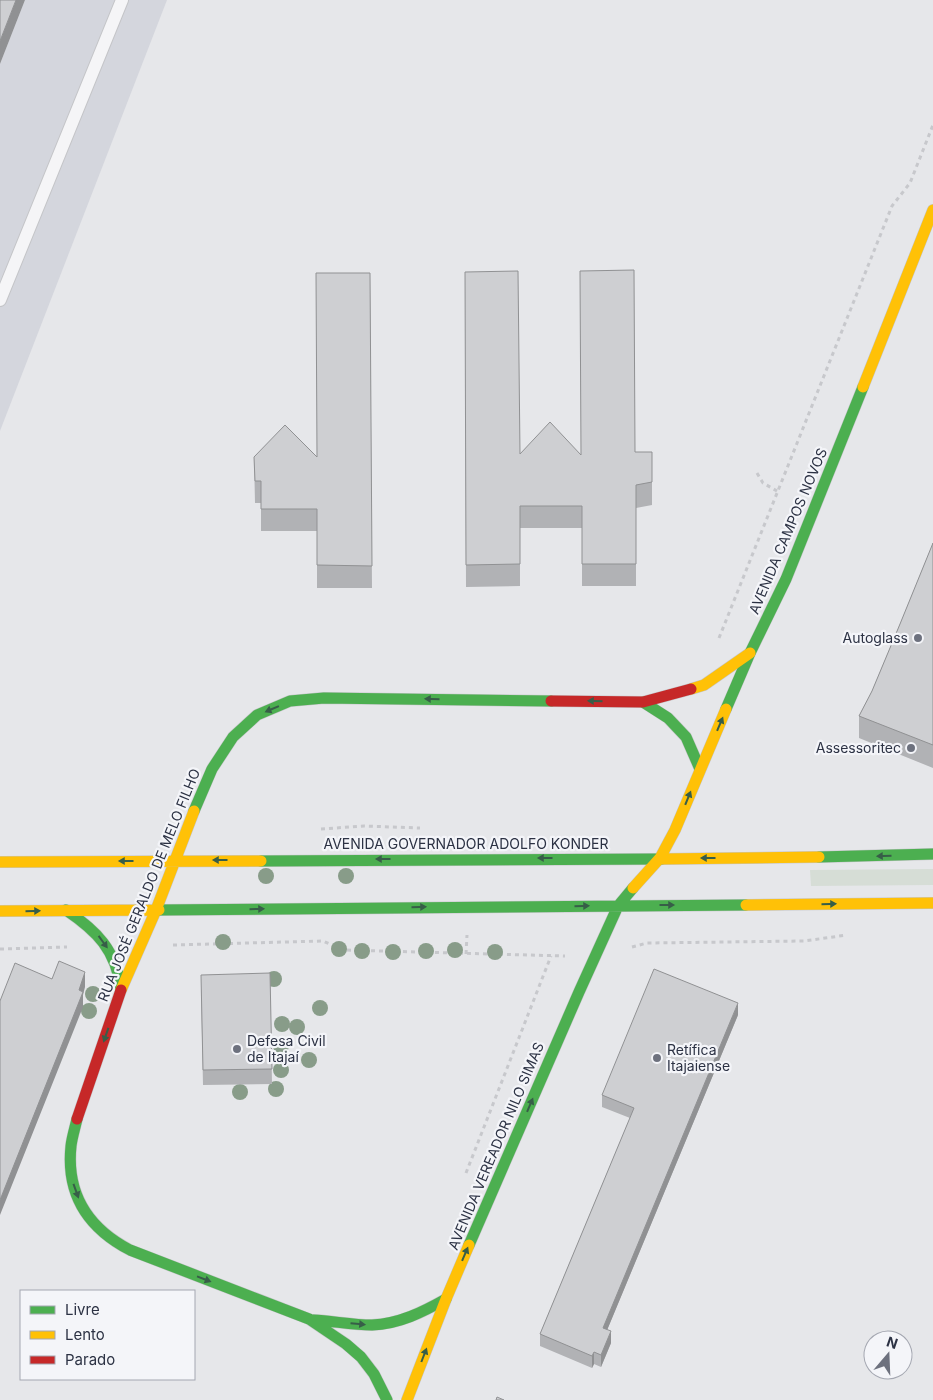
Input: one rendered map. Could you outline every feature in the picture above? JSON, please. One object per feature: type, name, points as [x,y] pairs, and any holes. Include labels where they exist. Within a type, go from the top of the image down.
[{"type":"main road","name":"AVENIDA CAMPOS NOVOS","points":[[618,906],[660,858],[675,830],[750,653],[786,579],[933,210]]},
{"type":"main road","name":"RUA JOSÉ GERALDO DE MELO FILHO","points":[[387,1400],[374,1374],[361,1357],[346,1344],[309,1319],[130,1250],[115,1242],[89,1218],[80,1203],[73,1184],[70,1164],[71,1144],[77,1117],[121,989],[156,910],[200,795],[212,769],[233,737],[257,715],[290,701],[324,698],[644,702],[704,685],[750,653]]},
{"type":"main road","points":[[644,702],[668,718],[686,737],[700,769]]},
{"type":"main road","name":"AVENIDA GOVERNADOR ADOLFO KONDER","points":[[0,862],[660,858],[933,854]]},
{"type":"main road","points":[[0,911],[933,903]]},
{"type":"main road","name":"AVENIDA VEREADOR NILO SIMAS","points":[[407,1400],[446,1299],[594,957],[618,906]]},
{"type":"main road","points":[[66,910],[86,923],[100,936],[116,965],[121,989]]},
{"type":"main road","name":"RUA JOSÉ GERALDO DE MELO FILHO","points":[[309,1319],[372,1325],[387,1324],[425,1312],[446,1299]]},
{"type":"lane","points":[[0,300],[122,0]]},
{"type":"path","points":[[714,645],[719,637],[892,206],[910,183],[933,126]]},
{"type":"path","points":[[757,473],[763,483],[777,491]]},
{"type":"path","points":[[629,948],[647,943],[804,941],[854,934]]},
{"type":"path","points":[[140,945],[322,941],[343,950],[594,957]]},
{"type":"path","points":[[0,950],[106,946]]},
{"type":"path","points":[[466,1174],[551,956]]},
{"type":"shaded area","points":[[25,0],[167,0],[0,431],[0,64]]},
{"type":"shaded area","points":[[933,869],[933,885],[811,886],[810,870]]},
{"type":"building","points":[[0,0],[16,0],[0,41]]},
{"type":"building","points":[[634,270],[635,452],[652,452],[652,482],[636,485],[636,564],[582,564],[582,506],[520,506],[520,564],[466,565],[465,272],[518,271],[520,454],[550,422],[581,455],[580,271]]},
{"type":"building","points":[[316,273],[370,273],[372,566],[317,565],[317,509],[261,509],[261,481],[255,481],[254,457],[285,425],[317,457]]},
{"type":"building","points":[[933,543],[933,745],[859,716],[872,691]]},
{"type":"building","points":[[59,961],[85,972],[79,990],[83,992],[0,1200],[0,1001],[15,963],[52,979]]},
{"type":"building","points":[[654,969],[738,1003],[603,1328],[611,1331],[601,1355],[594,1352],[592,1356],[540,1334],[634,1108],[602,1095]]},
{"type":"building","name":"Defesa Civil de Itajaí","points":[[270,973],[272,1069],[203,1070],[201,975]]},
{"type":"traffic: fast","points":[[726,709],[750,653],[786,579],[863,387]]},
{"type":"traffic: fast","points":[[194,811],[212,769],[233,737],[257,715],[290,701],[324,698],[551,701]]},
{"type":"traffic: fast","points":[[643,702],[668,718],[686,737],[700,769]]},
{"type":"traffic: fast","points":[[819,857],[933,854]]},
{"type":"traffic: fast","points":[[261,861],[662,859]]},
{"type":"traffic: fast","points":[[469,1245],[618,906],[633,888]]},
{"type":"traffic: fast","points":[[159,910],[746,905]]},
{"type":"traffic: fast","points":[[66,910],[96,934],[110,952],[115,963],[121,989]]},
{"type":"traffic: fast","points":[[77,1119],[71,1146],[70,1163],[72,1179],[76,1194],[83,1208],[102,1231],[130,1250],[309,1319],[346,1344],[361,1357],[374,1374],[387,1400]]},
{"type":"traffic: fast","points":[[313,1320],[365,1325],[382,1324],[410,1316],[446,1299]]},
{"type":"traffic: slow","points":[[863,387],[933,210]]},
{"type":"traffic: slow","points":[[691,689],[704,685],[750,653]]},
{"type":"traffic: slow","points":[[633,888],[660,858],[675,830],[726,709]]},
{"type":"traffic: slow","points":[[121,990],[156,910],[194,811]]},
{"type":"traffic: slow","points":[[662,859],[819,857]]},
{"type":"traffic: slow","points":[[0,862],[261,861]]},
{"type":"traffic: slow","points":[[746,905],[933,903]]},
{"type":"traffic: slow","points":[[0,911],[159,910]]},
{"type":"traffic: slow","points":[[407,1400],[469,1245]]},
{"type":"traffic: jam","points":[[551,701],[643,702],[691,689]]},
{"type":"traffic: jam","points":[[77,1119],[121,990]]},
{"type":"place","name":"Autoglass","points":[[918,638]]},
{"type":"place","name":"Assessoritec","points":[[911,748]]},
{"type":"place","name":"Defesa Civil de Itajaí","points":[[237,1049]]},
{"type":"place","name":"Retífica Itajaiense","points":[[657,1058]]}]
